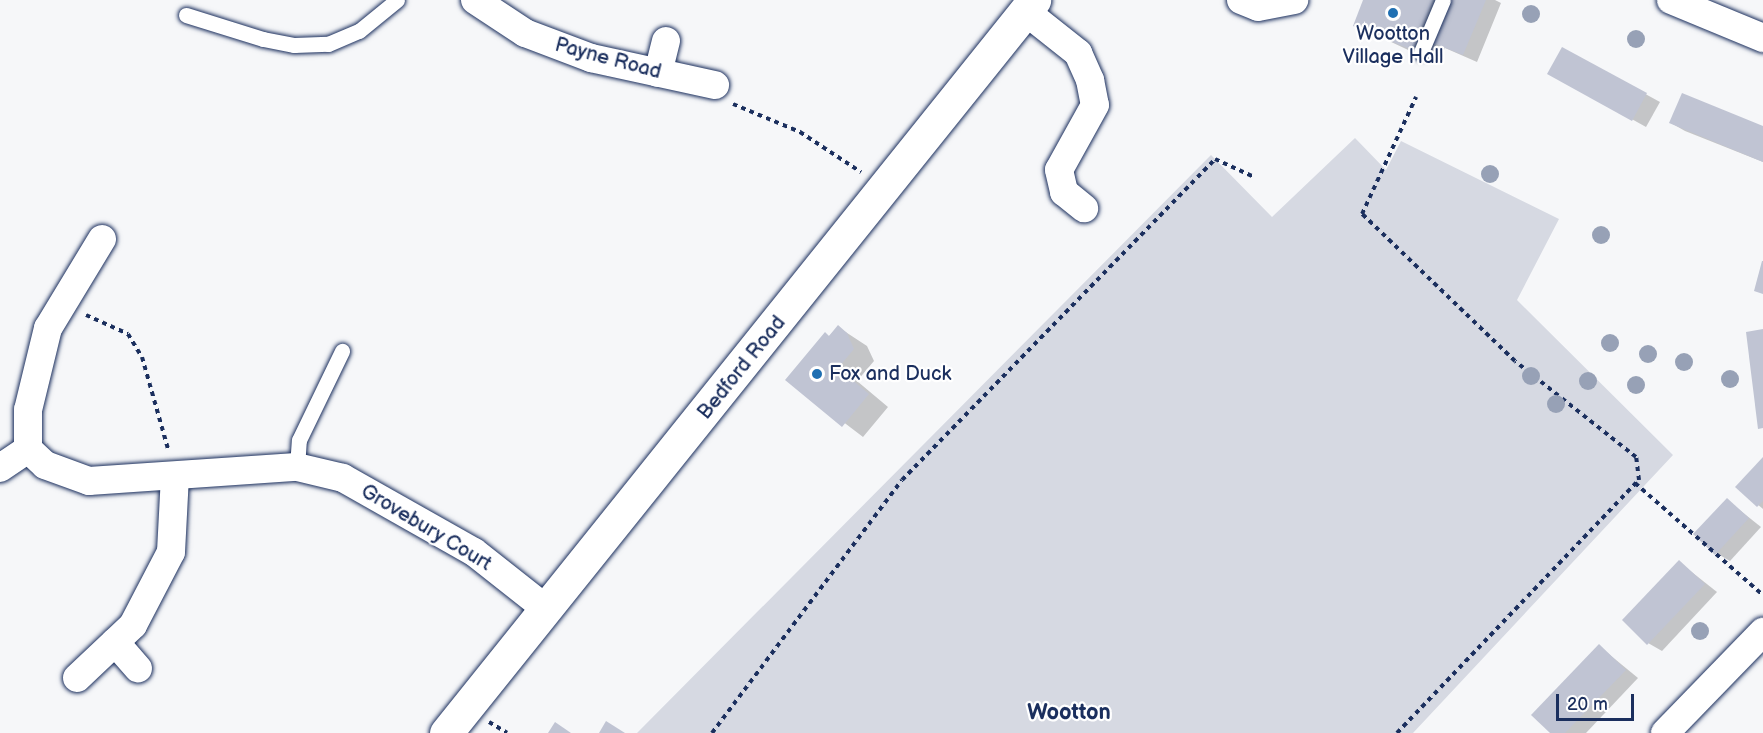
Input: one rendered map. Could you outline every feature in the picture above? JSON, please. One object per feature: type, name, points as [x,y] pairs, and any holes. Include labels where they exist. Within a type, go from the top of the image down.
[{"type":"street","name":"Payne Road","points":[[475,0],[525,33],[557,46],[658,73],[715,85]]},
{"type":"street","points":[[1241,0],[1258,7],[1294,0]]},
{"type":"street","points":[[1671,0],[1763,38]]},
{"type":"street","points":[[1029,5],[1078,52],[1090,80],[1095,105],[1059,170],[1064,192],[1084,208]]},
{"type":"street","name":"Bedford Road","points":[[447,733],[545,608],[886,188],[1029,5]]},
{"type":"street","points":[[658,73],[666,41]]},
{"type":"street","points":[[0,468],[28,449],[28,410],[48,328],[102,239]]},
{"type":"street","name":"Grovebury Court","points":[[28,449],[45,465],[89,481],[297,467],[343,478],[474,552],[545,608]]},
{"type":"street","points":[[77,678],[133,625],[171,552],[176,476]]},
{"type":"street","points":[[1665,733],[1763,632]]},
{"type":"street","points":[[115,642],[138,669]]},
{"type":"lane","points":[[186,15],[262,39],[294,45],[328,44],[359,31],[397,0]]},
{"type":"lane","points":[[1421,52],[1443,0]]},
{"type":"lane","points":[[297,467],[299,440],[342,351]]},
{"type":"path","points":[[715,85],[724,100],[800,132],[886,188]]},
{"type":"path","points":[[1397,733],[1639,480],[1636,458],[1515,361],[1362,214],[1416,97]]},
{"type":"path","points":[[712,733],[902,480],[1215,159],[1252,176]]},
{"type":"path","points":[[60,306],[128,334],[142,357],[176,476]]},
{"type":"path","points":[[1635,483],[1763,595]]},
{"type":"shaded area","points":[[1355,138],[1386,170],[1401,141],[1559,219],[1517,300],[1673,455],[1413,733],[637,733],[1211,155],[1272,217]]},
{"type":"building","name":"Wootton Village Hall","points":[[1363,0],[1433,0],[1412,50],[1353,26]]},
{"type":"building","points":[[1450,0],[1486,0],[1463,55],[1433,43]]},
{"type":"building","points":[[1562,47],[1647,93],[1632,121],[1547,74]]},
{"type":"building","points":[[1682,93],[1763,126],[1763,162],[1669,123]]},
{"type":"building","points":[[1763,261],[1763,294],[1754,291]]},
{"type":"building","name":"Fox and Duck","points":[[838,325],[847,333],[854,349],[838,368],[869,394],[842,427],[785,380],[825,332],[829,336]]},
{"type":"building","points":[[1763,329],[1763,428],[1758,429],[1746,332]]},
{"type":"building","points":[[1763,457],[1763,501],[1757,507],[1735,487]]},
{"type":"building","points":[[1727,498],[1749,518],[1715,555],[1693,534]]},
{"type":"building","points":[[1679,560],[1705,584],[1647,645],[1622,620]]},
{"type":"building","points":[[1599,644],[1626,670],[1565,733],[1550,733],[1531,715]]},
{"type":"building","points":[[606,721],[625,733],[599,733]]},
{"type":"building","points":[[555,722],[571,733],[548,733]]},
{"type":"place","name":"Wootton Village Hall","points":[[1393,13]]},
{"type":"place","name":"Fox and Duck","points":[[817,374]]},
{"type":"district","name":"Wootton","points":[[1069,713]]}]
